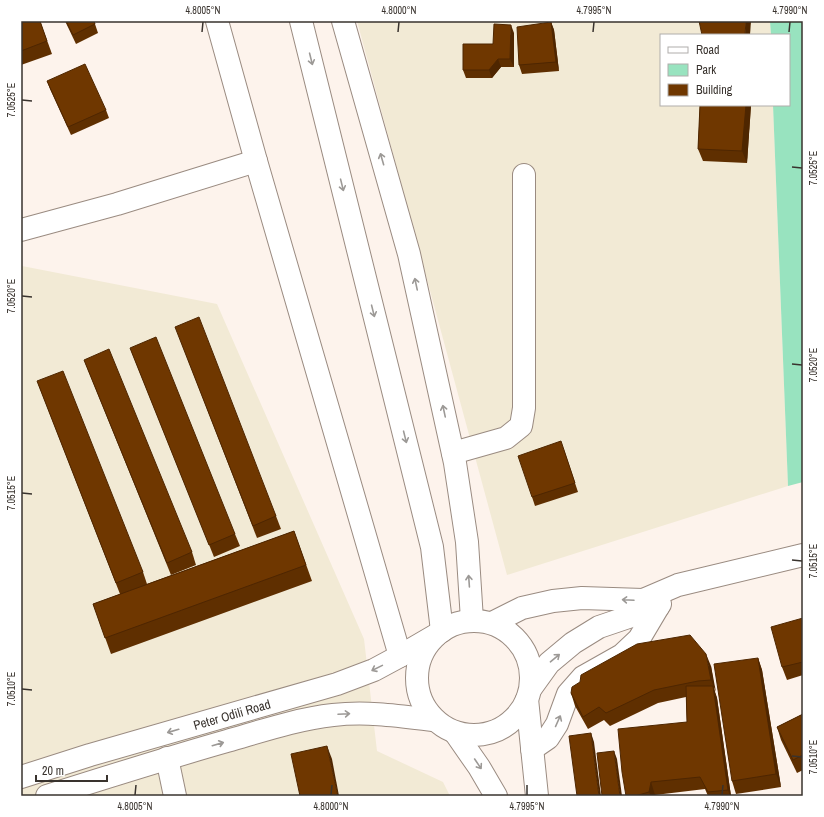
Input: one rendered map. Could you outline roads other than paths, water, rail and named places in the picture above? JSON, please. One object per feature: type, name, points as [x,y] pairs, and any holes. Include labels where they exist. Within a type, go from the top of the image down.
[{"type":"main road","points":[[217,21],[256,161],[400,656]]},
{"type":"main road","points":[[301,21],[432,547],[439,633]]},
{"type":"main road","points":[[343,21],[409,254],[453,453],[467,542],[482,622]]},
{"type":"main road","points":[[21,230],[117,204],[256,161]]},
{"type":"main road","points":[[453,453],[506,438],[520,426],[524,408],[524,175]]},
{"type":"main road","points":[[658,607],[599,627],[573,643],[549,663],[529,694],[524,707],[513,721],[496,732],[476,737],[456,734],[433,720],[422,704],[416,684],[418,664],[426,645],[439,633],[453,624],[482,622],[522,608],[553,601],[582,598],[643,600],[678,585],[803,556]]},
{"type":"main road","points":[[532,749],[548,738],[558,724],[568,694],[583,677],[622,655],[639,639],[658,607],[678,585]]},
{"type":"main road","points":[[482,622],[510,633],[524,649],[531,668],[529,694],[532,749],[537,796]]},
{"type":"main road","name":"Peter Odili Road","points":[[21,777],[90,755],[337,684],[374,670],[439,633]]},
{"type":"main road","name":"Peter Odili Road","points":[[47,796],[167,758],[295,722],[334,715],[362,713],[390,714],[433,720]]},
{"type":"main road","points":[[456,734],[479,767],[496,796]]},
{"type":"main road","points":[[167,758],[175,796]]}]
